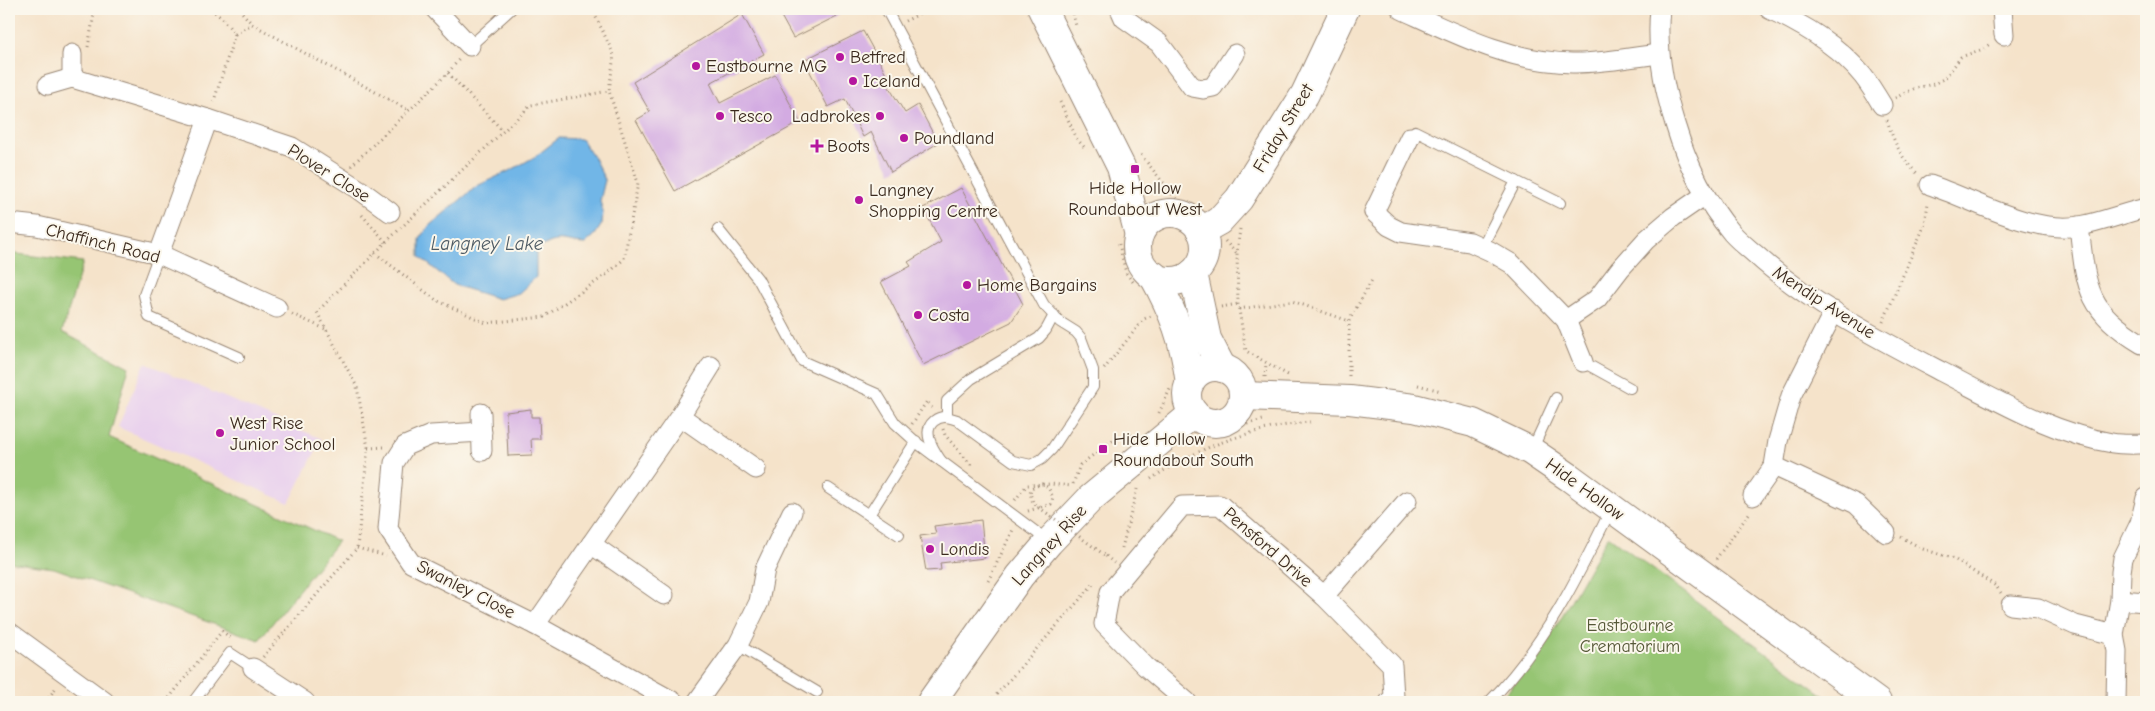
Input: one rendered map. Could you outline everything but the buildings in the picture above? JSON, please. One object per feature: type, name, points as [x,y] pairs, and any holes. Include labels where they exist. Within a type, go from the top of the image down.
[{"type":"main road","points":[[1042,9],[1130,159],[1168,213]]},
{"type":"main road","name":"Friday Street","points":[[1206,228],[1228,212],[1239,199],[1300,102],[1344,9]]},
{"type":"main road","points":[[1130,159],[1128,236],[1137,246],[1139,257],[1144,267],[1144,280],[1169,303],[1181,336],[1181,382],[1194,413],[1210,423],[1220,423],[1229,420],[1242,406],[1242,387],[1238,378],[1222,368],[1213,367],[1203,370],[1181,382]]},
{"type":"main road","points":[[1128,236],[1151,220],[1168,213],[1187,217],[1206,228],[1203,258],[1193,273],[1173,280],[1144,280]]},
{"type":"main road","points":[[1193,273],[1208,339],[1222,368]]},
{"type":"main road","name":"Hide Hollow","points":[[1243,396],[1350,400],[1414,408],[1473,424],[1531,451],[1877,702]]},
{"type":"main road","name":"Langney Rise","points":[[931,702],[1020,576],[1049,542],[1091,498],[1194,413]]},
{"type":"street","points":[[435,9],[470,46]]},
{"type":"street","points":[[1120,9],[1124,18],[1159,43],[1192,87],[1203,89],[1213,87],[1235,54]]},
{"type":"street","points":[[1401,9],[1458,35],[1513,56],[1573,64],[1660,54]]},
{"type":"street","name":"Mendip Avenue","points":[[1660,9],[1658,26],[1664,91],[1682,148],[1705,195],[1733,234],[1766,264],[1789,284],[1834,311],[2019,412],[2065,431],[2113,443],[2146,444]]},
{"type":"street","points":[[1769,9],[1798,15],[1843,55],[1863,76],[1882,105]]},
{"type":"street","points":[[2002,9],[2004,34]]},
{"type":"street","points":[[48,85],[72,78],[72,54]]},
{"type":"street","name":"Plover Close","points":[[72,78],[208,119],[292,147],[340,176],[390,212]]},
{"type":"street","points":[[159,254],[208,119]]},
{"type":"street","points":[[1410,137],[1374,212],[1389,226],[1401,232],[1470,242],[1512,264],[1566,320],[1582,362]]},
{"type":"street","points":[[1930,184],[1988,209],[2050,226],[2079,226],[2146,208]]},
{"type":"street","points":[[1566,320],[1597,299],[1646,240],[1673,217],[1705,195]]},
{"type":"street","name":"Chaffinch Road","points":[[9,223],[37,226],[159,254],[278,308]]},
{"type":"street","points":[[2079,226],[2084,272],[2092,296],[2103,315],[2114,326],[2142,344]]},
{"type":"street","points":[[1753,496],[1774,466],[1778,441],[1791,396],[1834,311]]},
{"type":"street","points":[[536,625],[680,416],[711,366]]},
{"type":"street","points":[[680,416],[756,469]]},
{"type":"street","name":"Swanley Close","points":[[482,452],[481,422],[430,435],[405,446],[394,463],[388,529],[411,563],[536,625],[674,702]]},
{"type":"street","points":[[1774,466],[1856,504],[1886,533]]},
{"type":"street","points":[[2116,702],[2117,651],[2114,635],[2120,600],[2123,558],[2140,523],[2146,498]]},
{"type":"street","points":[[1324,596],[1407,501]]},
{"type":"street","name":"Pensford Drive","points":[[1185,702],[1145,666],[1104,624],[1110,592],[1182,506],[1220,505],[1324,596],[1392,665],[1394,698],[1389,702]]},
{"type":"street","points":[[697,702],[738,645],[759,602],[765,569],[792,512]]},
{"type":"street","points":[[591,544],[664,595]]},
{"type":"street","points":[[2120,600],[2146,602]]},
{"type":"street","points":[[2011,605],[2038,608],[2076,625],[2114,635]]},
{"type":"street","points":[[9,632],[105,702]]},
{"type":"street","points":[[253,668],[305,702]]},
{"type":"lane","points":[[470,46],[511,9]]},
{"type":"lane","points":[[886,9],[1038,294],[1060,322],[1076,332],[1081,338],[1087,350],[1093,376],[1093,387],[1052,449],[1042,459],[1031,464],[1013,461],[957,420],[942,417],[930,424],[928,434],[932,447],[941,461]]},
{"type":"lane","points":[[1410,137],[1415,131],[1560,202]]},
{"type":"lane","points":[[1482,247],[1516,180]]},
{"type":"lane","points":[[718,229],[758,279],[802,360],[877,394],[895,423],[906,433],[941,461],[1021,516],[1049,542]]},
{"type":"lane","points":[[159,254],[144,295],[149,317],[239,357]]},
{"type":"lane","points":[[942,417],[947,401],[971,379],[1039,338],[1054,315]]},
{"type":"lane","points":[[1582,362],[1630,388]]},
{"type":"lane","points":[[1531,451],[1556,398]]},
{"type":"lane","points":[[869,515],[916,441]]},
{"type":"lane","points":[[828,488],[898,535]]},
{"type":"lane","points":[[1489,702],[1538,642],[1568,593],[1611,508]]},
{"type":"lane","points":[[738,645],[817,692]]},
{"type":"lane","points":[[193,702],[230,653],[253,668]]},
{"type":"path","points":[[72,54],[86,53],[95,9]]},
{"type":"path","points":[[211,9],[223,19],[235,34]]},
{"type":"path","points":[[240,9],[252,24],[408,110]]},
{"type":"path","points":[[375,253],[436,300],[486,323],[544,317],[606,275],[624,260],[638,183],[609,91],[614,55],[592,9]]},
{"type":"path","points":[[905,21],[930,9]]},
{"type":"path","points":[[1072,9],[1078,35]]},
{"type":"path","points":[[208,119],[235,34],[252,24]]},
{"type":"path","points":[[1874,334],[1883,323],[1925,224],[1930,184],[1907,164],[1894,142],[1882,105],[1915,88],[1934,84],[1945,78],[1961,57],[1982,49],[2004,34]]},
{"type":"path","points":[[340,176],[448,73],[470,46]]},
{"type":"path","points":[[448,73],[502,130]]},
{"type":"path","points":[[253,668],[357,548],[368,448],[357,387],[317,312],[502,130],[531,105],[609,91]]},
{"type":"path","points":[[1060,102],[1077,139],[1091,154]]},
{"type":"path","points":[[1130,159],[1178,201],[1194,207],[1206,228],[1237,253],[1239,309],[1246,351],[1285,375],[1294,375]]},
{"type":"path","points":[[1128,236],[1126,273],[1144,280]]},
{"type":"path","points":[[1349,376],[1349,321],[1372,280]]},
{"type":"path","points":[[1239,309],[1292,301],[1349,321]]},
{"type":"path","points":[[278,308],[326,329]]},
{"type":"path","points":[[1093,376],[1107,367],[1144,319],[1156,314]]},
{"type":"path","points":[[1340,376],[1359,378]]},
{"type":"path","points":[[1156,420],[1181,382]]},
{"type":"path","points":[[1408,384],[1428,386],[1446,393]]},
{"type":"path","points":[[906,433],[927,401],[942,417],[945,435],[978,472]]},
{"type":"path","points":[[1014,501],[1027,486],[1051,484],[1072,486],[1080,465],[1112,441],[1136,432]]},
{"type":"path","points":[[985,587],[1021,516],[1042,507],[1051,504],[1054,497],[1048,487],[1042,484],[1031,488],[1030,493],[1033,503],[1106,556]]},
{"type":"path","points":[[1106,569],[1124,546],[1137,488]]},
{"type":"path","points":[[1704,576],[1755,506],[1753,496]]},
{"type":"path","points":[[1006,498],[1020,506]]},
{"type":"path","points":[[1886,533],[1954,559],[1996,586],[2011,605]]},
{"type":"path","points":[[990,702],[1100,576]]},
{"type":"shaded area","name":"West Rise Junior School","points":[[145,363],[322,439],[289,503],[118,427]]},
{"type":"green space","points":[[9,253],[83,262],[62,332],[129,367],[109,437],[338,541],[259,640],[54,568],[9,562]]},
{"type":"green space","name":"Eastbourne Crematorium","points":[[1608,536],[1833,702],[1499,702],[1543,649]]},
{"type":"water","name":"Langney Lake","points":[[559,138],[581,139],[594,158],[605,180],[600,201],[603,212],[602,224],[595,235],[585,244],[555,241],[536,251],[536,277],[519,293],[499,299],[454,285],[420,257],[420,239],[430,225],[477,186],[536,156]]},
{"type":"place","name":"Betfred","points":[[840,57]]},
{"type":"place","name":"Eastbourne MG","points":[[696,66]]},
{"type":"place","name":"Iceland","points":[[853,81]]},
{"type":"place","name":"Tesco","points":[[720,116]]},
{"type":"place","name":"Ladbrokes","points":[[880,116]]},
{"type":"place","name":"Poundland","points":[[904,138]]},
{"type":"place","name":"Boots","points":[[817,146]]},
{"type":"place","name":"Hide Hollow Roundabout West","points":[[1135,169]]},
{"type":"place","name":"Langney Shopping Centre","points":[[859,200]]},
{"type":"place","name":"Home Bargains","points":[[967,285]]},
{"type":"place","name":"Costa","points":[[918,315]]},
{"type":"place","name":"West Rise Junior School","points":[[220,433]]},
{"type":"place","name":"Hide Hollow Roundabout South","points":[[1103,449]]},
{"type":"place","name":"Londis","points":[[930,549]]}]
